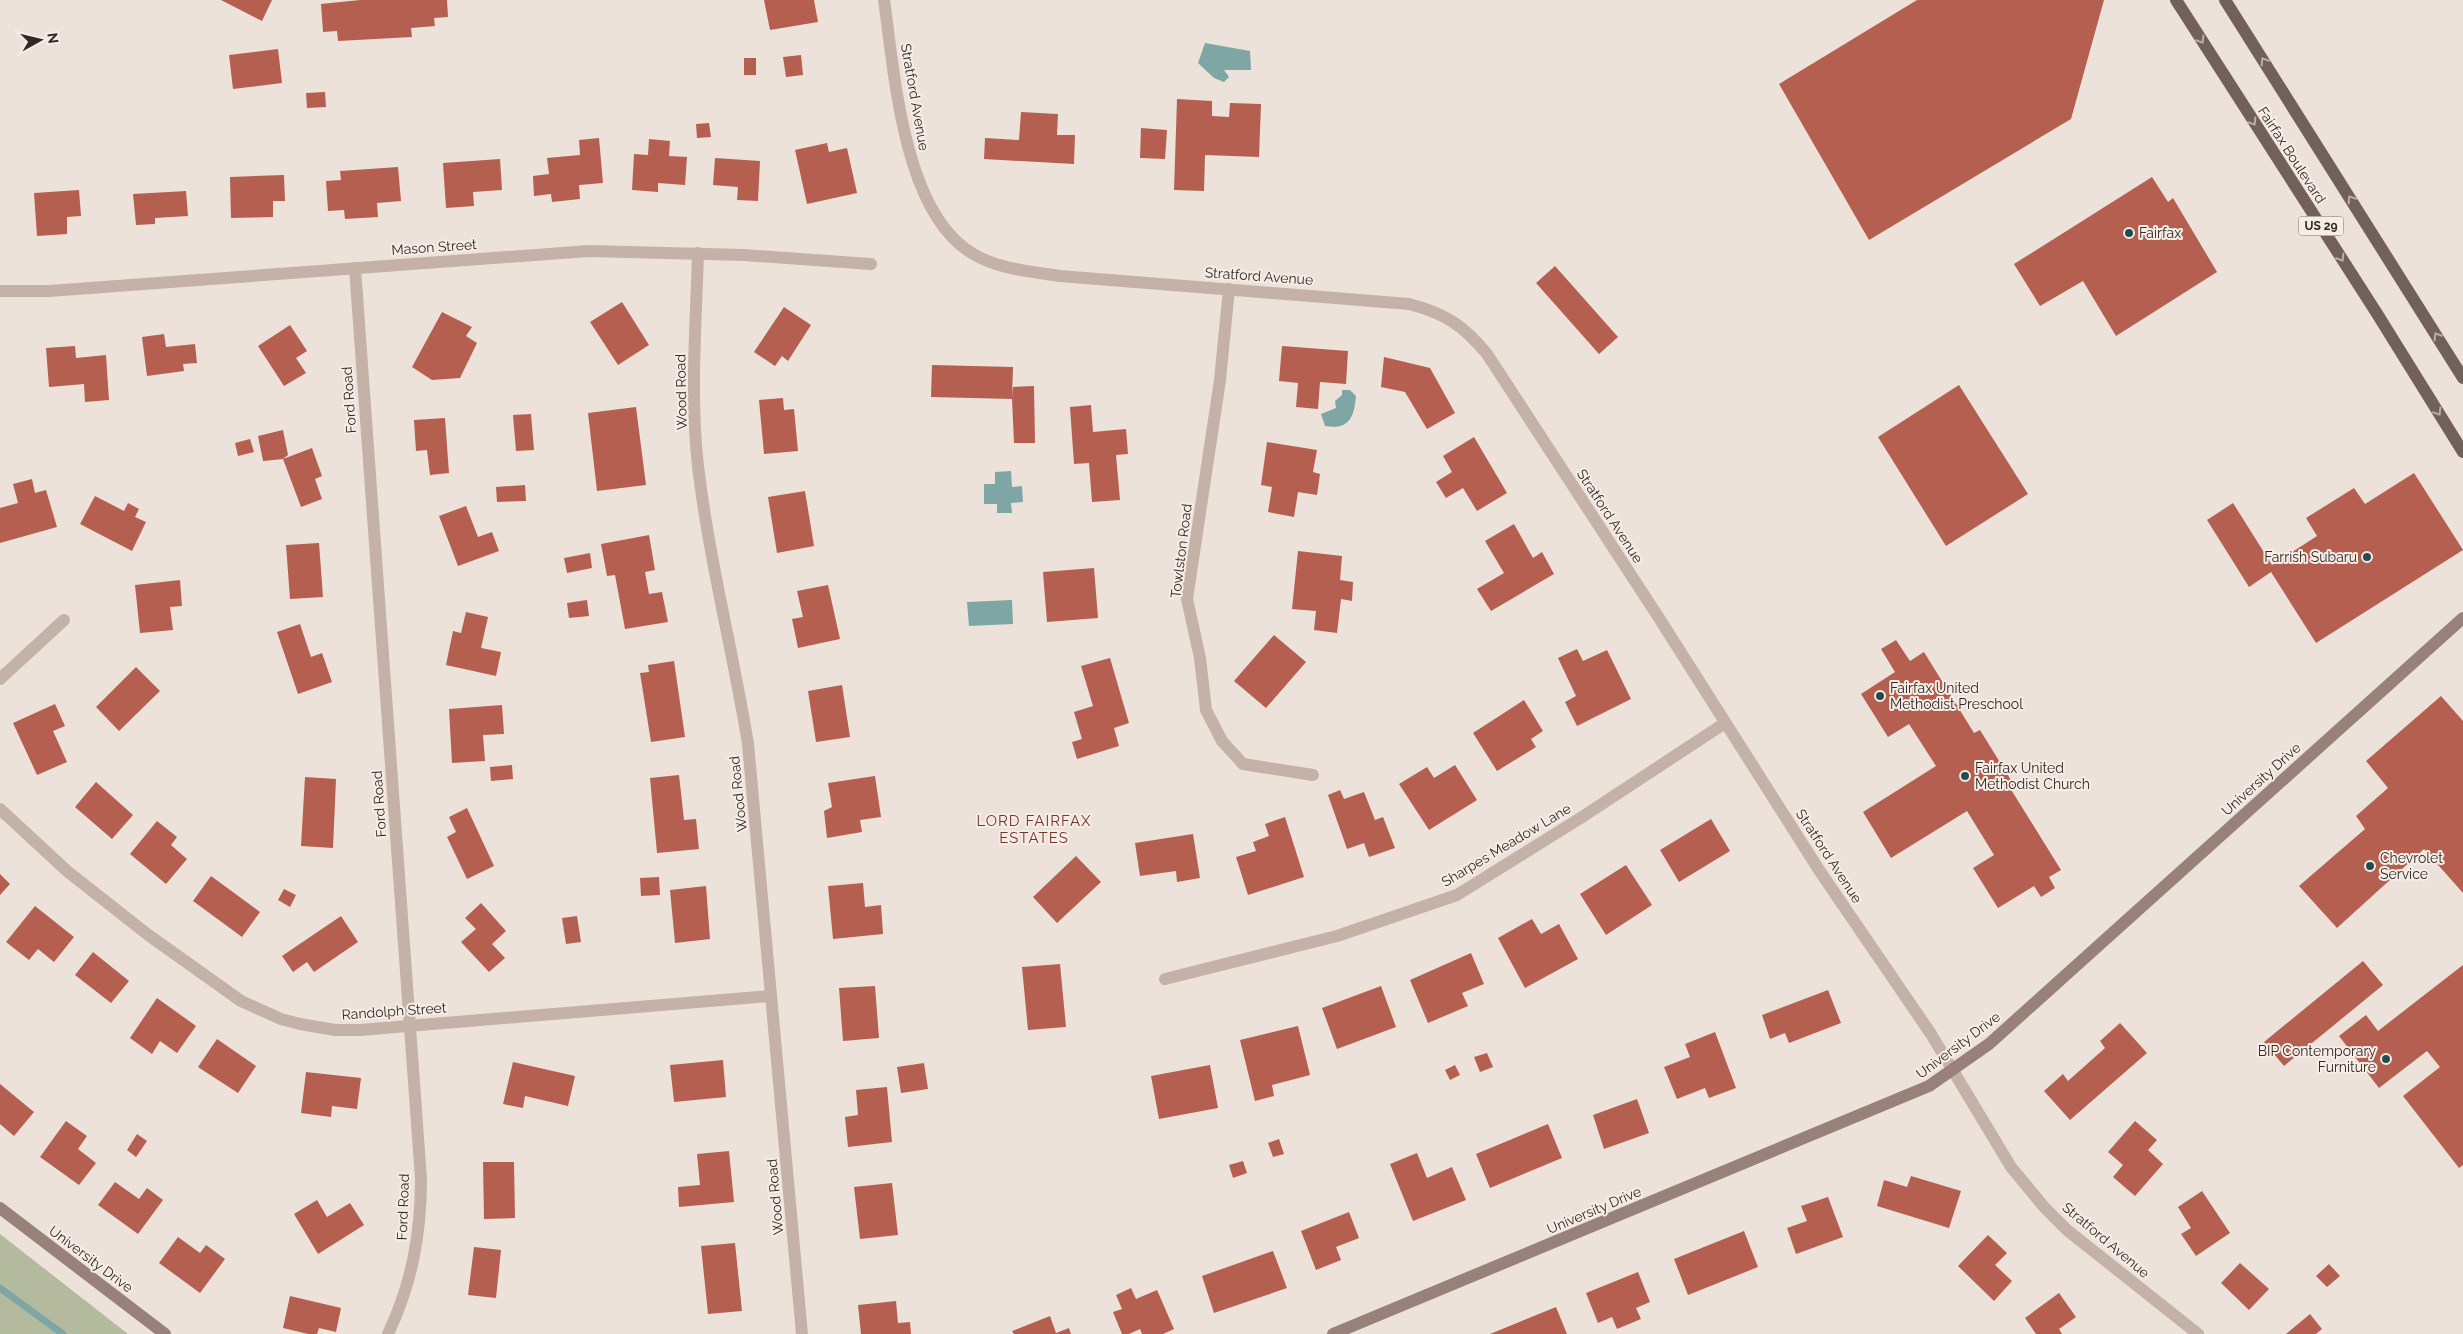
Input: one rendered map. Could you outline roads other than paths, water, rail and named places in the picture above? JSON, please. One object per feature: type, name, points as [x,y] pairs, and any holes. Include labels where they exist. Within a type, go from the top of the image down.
[{"type":"main road","name":"Fairfax Boulevard","points":[[2176,0],[2376,312],[2463,452]]},
{"type":"main road","name":"Fairfax Boulevard","points":[[2225,0],[2463,378]]},
{"type":"street","name":"Stratford Avenue","points":[[884,0],[899,98],[914,169],[923,196],[952,238],[982,259],[1008,268],[1060,276],[1409,304],[1431,309],[1447,317],[1471,334],[1493,362],[1819,870],[1931,1034],[2012,1167],[2045,1208],[2091,1251],[2198,1334]]},
{"type":"street","name":"Mason Street","points":[[0,291],[49,291],[589,251],[698,253],[871,264]]},
{"type":"street","name":"Wood Road","points":[[698,253],[694,390],[698,465],[708,537],[734,661],[748,744],[802,1334]]},
{"type":"street","name":"Ford Road","points":[[355,268],[421,1179],[421,1215],[416,1252],[409,1281],[388,1334]]},
{"type":"street","name":"Towlston Road","points":[[1229,289],[1220,380],[1187,599],[1200,658],[1206,710],[1222,741],[1244,764],[1314,774]]},
{"type":"street","name":"University Drive","points":[[1333,1334],[1920,1092],[1989,1044],[2463,618]]},
{"type":"street","points":[[0,679],[64,620]]},
{"type":"street","name":"Sharpes Meadow Lane","points":[[1165,979],[1337,936],[1457,895],[1579,819],[1725,723]]},
{"type":"street","name":"Randolph Street","points":[[0,809],[67,871],[147,934],[241,1001],[281,1019],[335,1030],[360,1030],[555,1016],[771,996]]},
{"type":"street","name":"University Drive","points":[[0,1208],[165,1334]]},
{"type":"water","points":[[1205,43],[1250,51],[1251,70],[1224,70],[1229,77],[1224,82],[1214,78],[1198,63]]},
{"type":"water","points":[[1342,390],[1350,390],[1356,396],[1352,416],[1349,421],[1340,426],[1325,426],[1321,414],[1336,408],[1335,401],[1342,395]]},
{"type":"water","points":[[1011,471],[1012,487],[1022,486],[1023,502],[1011,503],[1012,513],[997,513],[997,504],[984,504],[984,484],[995,484],[995,472]]},
{"type":"water","points":[[1012,600],[1013,624],[969,626],[967,602]]},
{"type":"waterway","points":[[0,1288],[63,1334]]},
{"type":"place","name":"Fairfax","points":[[2129,233]]},
{"type":"place","name":"Farrish Subaru","points":[[2367,557]]},
{"type":"place","name":"Fairfax United Methodist Preschool","points":[[1880,696]]},
{"type":"place","name":"Fairfax United Methodist Church","points":[[1965,776]]},
{"type":"place","name":"Chevrolet Service","points":[[2370,866]]},
{"type":"place","name":"BIP Contemporary Furniture","points":[[2386,1059]]},
{"type":"district","name":"LORD FAIRFAX ESTATES","points":[[1034,830]]}]
